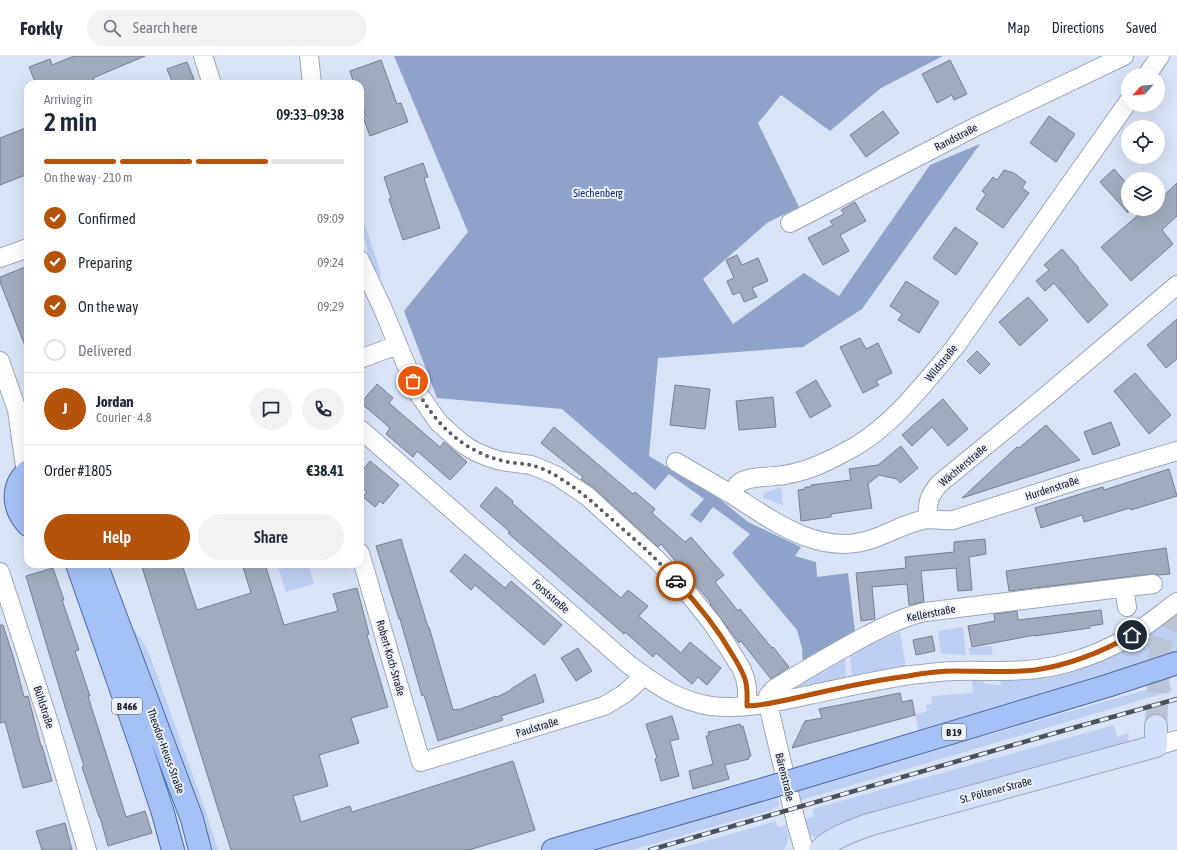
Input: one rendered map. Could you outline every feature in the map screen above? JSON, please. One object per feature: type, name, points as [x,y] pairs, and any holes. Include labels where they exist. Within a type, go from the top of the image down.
[{"type":"main road","points":[[16,519],[18,482]]},
{"type":"main road","name":"Theodor-Heuss-Straße","points":[[78,568],[142,749],[163,813],[173,850]]},
{"type":"main road","name":"Theodor-Heuss-Straße","points":[[98,568],[192,819],[200,850]]},
{"type":"main road","name":"B 19","points":[[553,850],[801,778],[1107,686],[1177,663]]},
{"type":"street","points":[[203,56],[211,80]]},
{"type":"street","points":[[309,56],[312,80]]},
{"type":"street","name":"Randstraße","points":[[790,223],[973,128],[1124,56]]},
{"type":"street","points":[[1151,68],[1157,57]]},
{"type":"street","name":"Wildstraße","points":[[731,494],[738,484],[747,480],[798,472],[836,456],[857,445],[881,427],[901,409],[955,347],[1121,112]]},
{"type":"street","points":[[0,258],[24,249]]},
{"type":"street","points":[[364,269],[382,307],[418,393],[439,423],[463,444],[474,451],[501,461],[531,465],[557,476],[586,496],[657,560],[688,593],[712,623],[741,668],[747,688],[747,706]]},
{"type":"street","name":"Wächterstraße","points":[[927,519],[929,498],[939,484],[1177,285]]},
{"type":"street","points":[[364,357],[397,345]]},
{"type":"street","points":[[0,361],[17,410],[24,421]]},
{"type":"street","points":[[17,410],[18,482]]},
{"type":"street","name":"Forststraße","points":[[364,433],[628,664],[668,692],[697,703],[722,707],[768,704],[908,676],[955,671],[1034,670],[1051,667],[1083,658],[1120,642],[1145,626],[1177,602]]},
{"type":"street","name":"Hurdenstraße","points":[[927,519],[944,521],[953,520],[1072,482],[1177,451]]},
{"type":"street","points":[[676,462],[771,519],[814,540],[833,543],[853,543],[868,540],[918,520],[927,519]]},
{"type":"street","name":"Robert-Koch-Straße","points":[[364,566],[422,762]]},
{"type":"street","name":"Bühlstraße","points":[[0,572],[86,847]]},
{"type":"street","name":"Kellerstraße","points":[[768,704],[768,696],[774,689],[895,621],[910,616],[925,612],[1153,584]]},
{"type":"street","points":[[1124,588],[1127,607]]},
{"type":"street","name":"Paulstraße","points":[[422,762],[604,706],[624,694],[644,676]]},
{"type":"street","name":"Bärenstraße","points":[[768,704],[804,850]]},
{"type":"street","name":"St. Pöltener Straße","points":[[820,850],[828,842],[840,835],[868,825],[1156,736],[1177,740]]},
{"type":"shaded area","points":[[364,219],[382,276],[376,279],[364,238]]},
{"type":"shaded area","points":[[781,487],[783,505],[763,498],[764,493]]},
{"type":"shaded area","points":[[278,568],[309,568],[314,584],[286,592]]},
{"type":"shaded area","points":[[117,610],[142,640],[149,653],[205,809],[218,850],[211,850],[208,837]]},
{"type":"shaded area","points":[[1177,614],[1177,652],[919,732],[915,715],[927,711],[926,705],[932,704],[931,696],[973,693],[972,679],[984,680],[984,684],[1001,685],[1001,680],[1029,679],[1060,674],[1126,650],[1148,636]]},
{"type":"shaded area","points":[[963,627],[966,655],[941,654],[938,631]]},
{"type":"shaded area","points":[[900,632],[906,667],[852,677],[850,653]]},
{"type":"shaded area","points":[[991,646],[993,655],[970,655],[968,648]]},
{"type":"shaded area","points":[[845,654],[846,678],[799,689],[796,687],[797,682]]},
{"type":"shaded area","points":[[1170,683],[1172,691],[798,801],[795,793],[804,790],[804,787]]},
{"type":"shaded area","points":[[1114,725],[1117,737],[1129,733],[1128,741],[1123,747],[817,839],[806,832],[803,820],[814,816],[812,809]]},
{"type":"shaded area","points":[[777,796],[780,806],[772,808],[772,810],[632,850],[590,850]]},
{"type":"shaded area","points":[[776,821],[778,827],[786,825],[789,839],[784,850],[673,850]]},
{"type":"green space","name":"Siechenberg","points":[[394,56],[943,56],[881,88],[830,131],[781,95],[758,123],[799,207],[767,223],[703,279],[733,324],[804,273],[839,296],[930,165],[980,144],[862,309],[803,347],[658,358],[649,456],[716,496],[748,522],[801,547],[795,556],[816,562],[817,577],[848,573],[855,631],[844,637],[846,642],[803,667],[802,648],[797,630],[732,553],[750,534],[713,507],[701,523],[690,515],[704,499],[669,474],[655,490],[562,409],[437,398],[404,311],[468,232]]},
{"type":"building","points":[[74,56],[145,56],[93,78],[94,80],[34,80],[29,67],[50,59],[52,65]]},
{"type":"building","points":[[381,60],[397,104],[401,103],[408,122],[370,136],[364,120],[364,117],[366,116],[364,111],[364,80],[353,80],[350,71]]},
{"type":"building","points":[[950,60],[967,94],[954,100],[952,95],[937,103],[922,74]]},
{"type":"building","points":[[187,62],[194,79],[171,80],[167,69]]},
{"type":"building","points":[[883,111],[899,133],[866,157],[850,135]]},
{"type":"building","points":[[1049,116],[1075,134],[1056,162],[1030,143]]},
{"type":"building","points":[[24,129],[24,176],[0,185],[0,138]]},
{"type":"building","points":[[423,163],[428,177],[424,178],[440,228],[403,240],[389,199],[391,198],[384,177]]},
{"type":"building","points":[[1114,169],[1121,177],[1121,205],[1100,182]]},
{"type":"building","points":[[1004,170],[1014,173],[1026,182],[1022,188],[1029,193],[1003,228],[976,209],[986,194],[982,191],[993,177],[997,180]]},
{"type":"building","points":[[1177,183],[1177,216],[1162,230],[1173,244],[1131,281],[1101,247],[1137,216],[1165,216],[1165,194]]},
{"type":"building","points":[[855,202],[866,221],[840,235],[849,251],[823,265],[808,238],[833,225],[830,221],[844,214],[841,210]]},
{"type":"building","points":[[955,227],[978,243],[956,275],[933,258]]},
{"type":"building","points":[[1062,249],[1108,305],[1088,323],[1054,283],[1045,291],[1036,281],[1049,270],[1044,265]]},
{"type":"building","points":[[737,255],[742,265],[758,258],[768,281],[752,288],[757,297],[744,302],[740,292],[733,295],[727,281],[734,278],[726,260]]},
{"type":"building","points":[[24,268],[24,343],[0,282],[0,277]]},
{"type":"building","points":[[906,281],[939,302],[919,333],[898,320],[902,314],[890,306]]},
{"type":"building","points":[[1028,297],[1048,320],[1020,346],[999,322]]},
{"type":"building","points":[[1177,319],[1177,359],[1166,368],[1147,345]]},
{"type":"building","points":[[860,338],[866,349],[878,343],[892,373],[876,381],[879,385],[863,393],[840,347]]},
{"type":"building","points":[[977,351],[990,364],[980,374],[967,361]]},
{"type":"building","points":[[1135,373],[1171,415],[1149,434],[1114,391]]},
{"type":"building","points":[[816,380],[831,406],[810,418],[796,392]]},
{"type":"building","points":[[377,384],[393,398],[389,403],[440,447],[444,442],[467,462],[450,480],[417,451],[413,457],[386,434],[390,428],[364,406],[364,399]]},
{"type":"building","points":[[675,385],[710,389],[705,429],[670,425]]},
{"type":"building","points":[[773,397],[776,427],[739,430],[736,401]]},
{"type":"building","points":[[943,399],[968,429],[948,446],[932,427],[912,446],[902,435]]},
{"type":"building","points":[[1111,422],[1120,445],[1093,455],[1084,432]]},
{"type":"building","points":[[1046,425],[1080,460],[962,498],[1017,447],[1019,448]]},
{"type":"building","points":[[554,427],[633,494],[635,492],[655,509],[652,513],[685,542],[691,537],[724,575],[715,582],[738,611],[740,609],[789,667],[771,679],[741,641],[739,643],[710,604],[711,603],[661,544],[658,547],[594,488],[581,479],[583,477],[541,443]]},
{"type":"building","points":[[901,446],[918,468],[900,483],[897,479],[879,475],[868,484],[872,508],[831,514],[831,517],[801,521],[798,490],[805,489],[805,487],[811,487],[811,485],[851,480],[849,469],[878,465]]},
{"type":"building","points":[[370,461],[399,485],[383,504],[380,501],[375,507],[364,498],[367,492],[364,489],[364,469]]},
{"type":"building","points":[[1169,469],[1177,496],[1084,522],[1082,515],[1041,528],[1035,508],[1103,487],[1104,490]]},
{"type":"building","points":[[496,487],[513,501],[512,503],[621,598],[628,590],[648,606],[639,616],[681,653],[690,642],[721,668],[707,685],[698,677],[692,684],[656,653],[653,657],[625,632],[624,634],[508,533],[510,532],[480,506]]},
{"type":"building","points":[[401,539],[453,710],[458,710],[496,696],[497,697],[511,690],[535,674],[544,702],[501,716],[503,720],[438,741],[424,695],[422,696],[400,619],[376,546]]},
{"type":"building","points":[[985,539],[986,554],[969,557],[972,590],[958,591],[956,568],[921,571],[924,602],[909,605],[907,584],[872,587],[875,619],[861,621],[856,573],[906,568],[905,557],[954,552],[954,542]]},
{"type":"building","points":[[1166,548],[1170,574],[1152,574],[1009,591],[1006,571]]},
{"type":"building","points":[[465,554],[505,588],[511,581],[562,625],[544,645],[475,585],[471,590],[450,571]]},
{"type":"building","points":[[53,568],[79,650],[75,651],[90,696],[88,696],[126,817],[145,811],[152,833],[108,846],[100,817],[82,767],[84,766],[26,576]]},
{"type":"building","points":[[142,568],[183,568],[197,610],[251,593],[243,568],[266,568],[284,625],[338,611],[333,594],[357,588],[369,634],[367,635],[388,707],[351,718],[359,743],[319,755],[328,786],[293,796],[301,822],[350,806],[352,812],[513,761],[535,830],[469,850],[231,850]]},
{"type":"building","points":[[1101,610],[1103,624],[1090,626],[1090,628],[1035,635],[972,647],[968,626],[995,621],[994,614],[1017,611],[1018,620]]},
{"type":"building","points":[[0,625],[3,625],[24,697],[28,696],[52,781],[23,788],[5,722],[0,723]]},
{"type":"building","points":[[932,636],[935,651],[916,655],[913,640]]},
{"type":"building","points":[[578,648],[592,671],[576,681],[561,658]]},
{"type":"building","points":[[900,693],[902,702],[912,700],[915,715],[792,748],[805,721],[822,718],[819,709]]},
{"type":"building","points":[[672,716],[679,739],[670,741],[679,776],[661,781],[655,759],[657,758],[646,724]]},
{"type":"building","points":[[740,724],[741,727],[743,726],[751,756],[748,757],[749,759],[725,765],[729,779],[693,789],[689,771],[713,764],[706,736],[709,736],[708,732]]},
{"type":"building","points":[[65,823],[72,850],[42,850],[36,831]]},
{"type":"tunnel","points":[[1156,726],[1160,648],[1171,620],[1177,611]]},
{"type":"railway","points":[[650,850],[1177,699]]},
{"type":"way so far","points":[[413,381],[418,393],[439,423],[463,444],[488,457],[501,461],[531,465],[557,476],[586,496],[657,560],[676,581]]},
{"type":"route","points":[[676,581],[688,593],[712,623],[741,668],[747,688],[747,706],[768,704],[848,687],[929,673],[955,671],[1034,670],[1051,667],[1083,658],[1120,642],[1132,635]]}]
